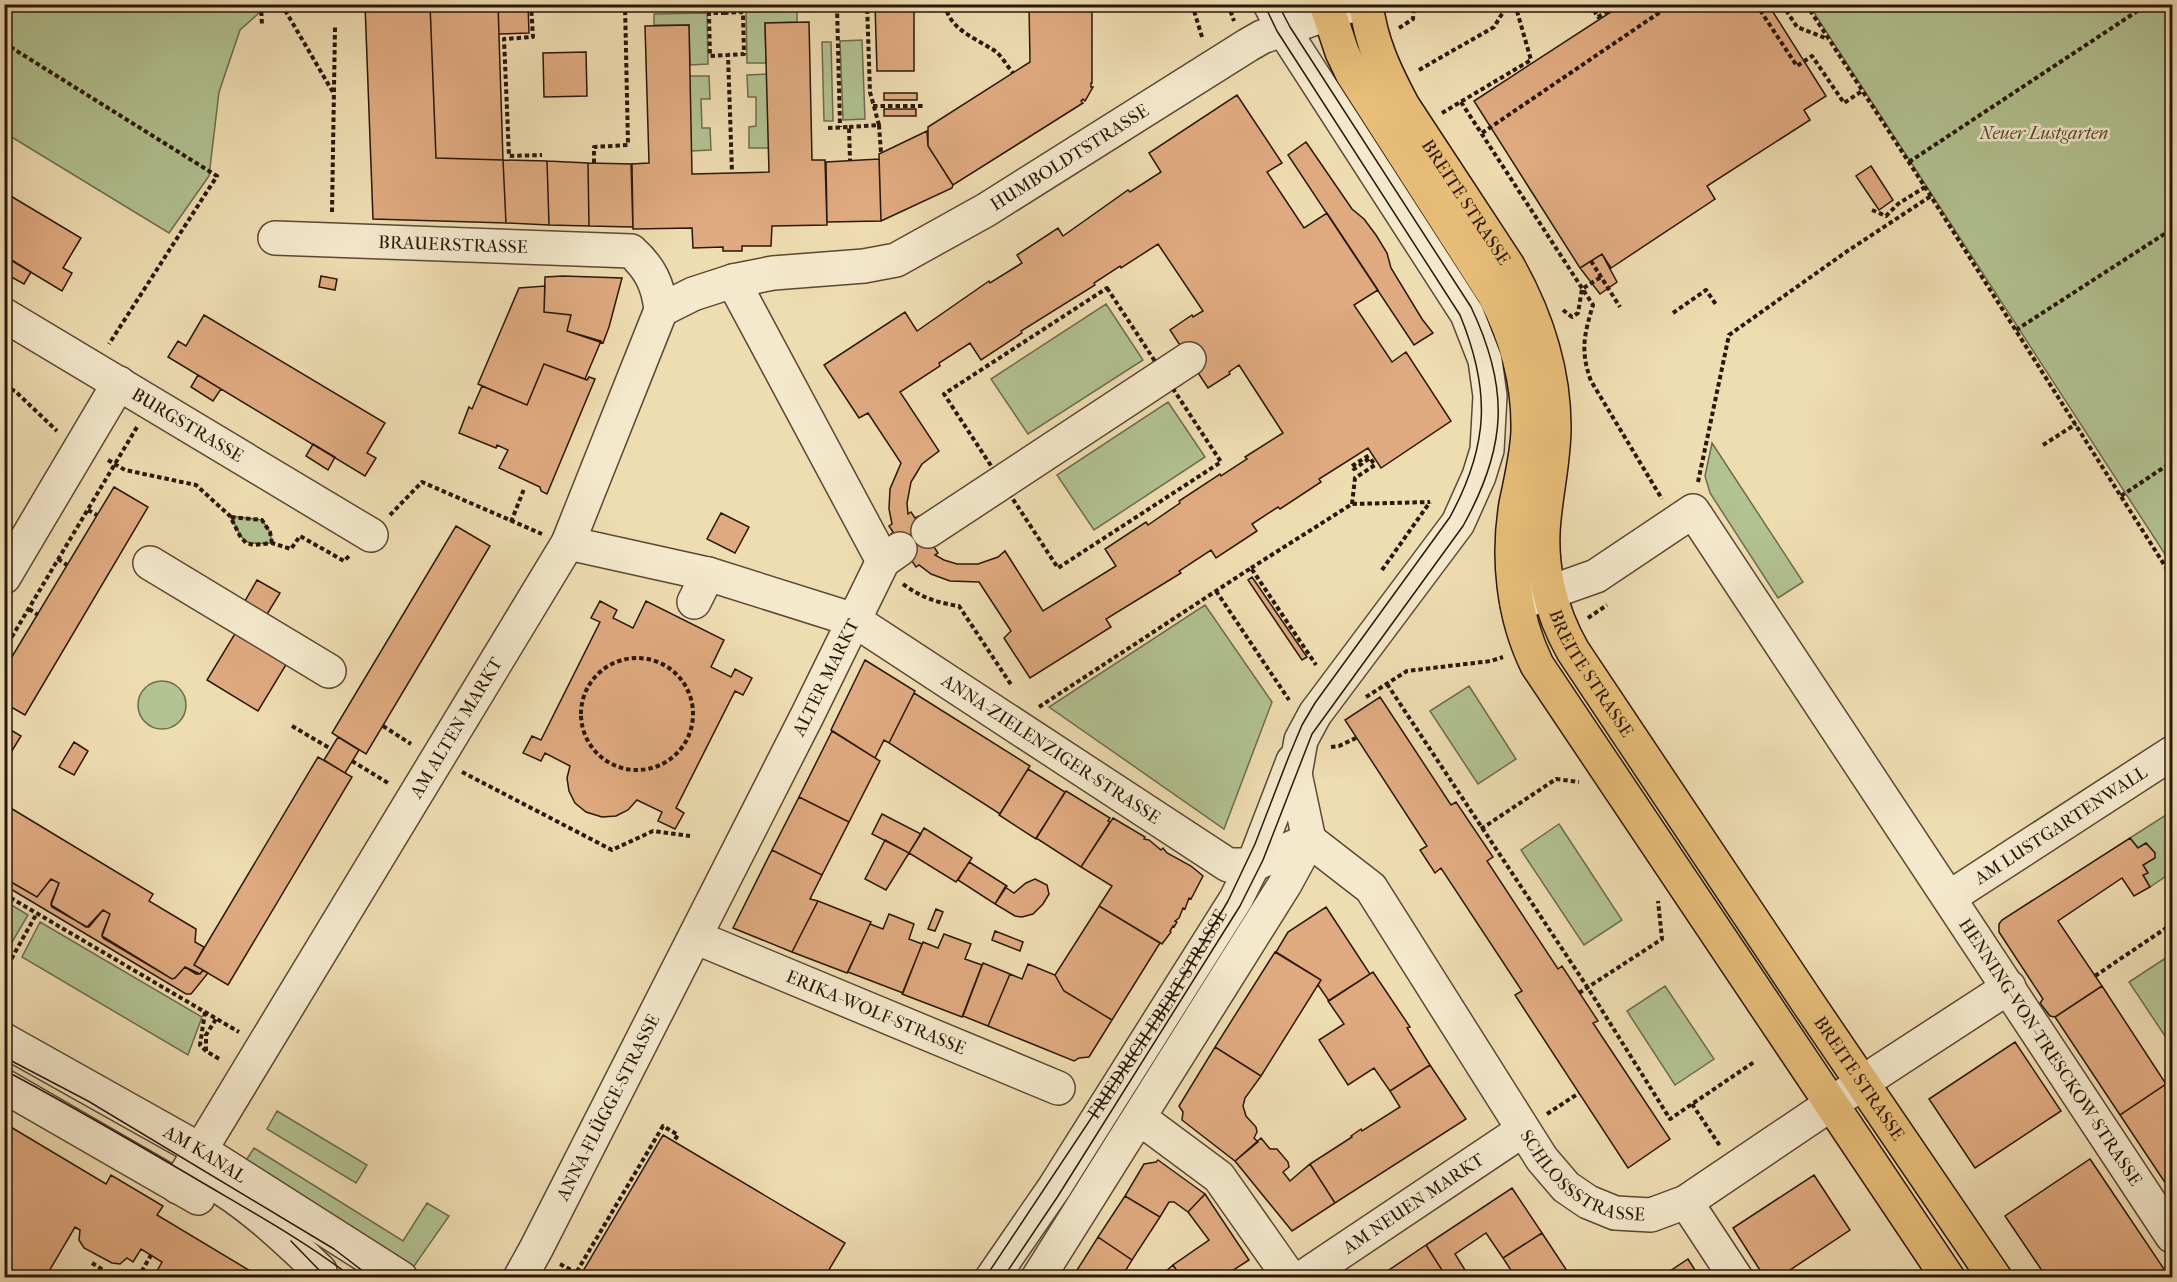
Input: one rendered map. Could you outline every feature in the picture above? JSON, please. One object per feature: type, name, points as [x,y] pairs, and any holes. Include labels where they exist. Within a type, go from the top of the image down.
[{"type":"main road","name":"BREITE STRASSE","points":[[1366,4],[1372,41],[1392,86],[1508,266],[1539,332],[1546,355],[1553,403],[1554,450],[1544,521],[1545,569],[1549,592],[1562,632],[1995,1278]]},
{"type":"main road","name":"BREITE STRASSE","points":[[1337,7],[1342,52],[1352,73],[1494,294],[1513,338],[1520,361],[1527,408],[1526,456],[1513,527],[1512,550],[1521,629],[1538,665],[1948,1278]]},
{"type":"street","name":"HUMBOLDTSTRASSE","points":[[733,281],[773,273],[864,266],[896,260],[986,210],[1248,45],[1277,17],[1337,7]]},
{"type":"street","points":[[1253,865],[1309,840],[1295,774],[1311,744],[1315,714],[1458,523],[1479,476],[1487,450],[1490,396],[1485,360],[1467,314],[1277,17]]},
{"type":"street","name":"BRAUERSTRASSE","points":[[275,238],[631,251],[644,263],[653,277],[659,293],[661,310]]},
{"type":"street","points":[[661,310],[693,294],[733,281],[891,555],[854,620]]},
{"type":"street","name":"AM ALTEN MARKT","points":[[189,1169],[567,543],[661,310]]},
{"type":"street","name":"BURGSTRASSE","points":[[4,315],[371,535]]},
{"type":"street","points":[[928,531],[1189,359]]},
{"type":"street","points":[[4,577],[82,445],[106,376]]},
{"type":"street","points":[[1517,604],[1596,576],[1685,516]]},
{"type":"street","name":"HENNING-VON-TRESCKOW-STRASSE","points":[[1685,516],[1950,897],[2172,1236]]},
{"type":"street","name":"ALTER MARKT","points":[[567,543],[701,588],[854,620],[695,937]]},
{"type":"street","points":[[150,563],[329,671]]},
{"type":"street","name":"ANNA-ZIELENZIGER-STRASSE","points":[[854,620],[1228,865],[1253,865]]},
{"type":"street","name":"FRIEDRICH-EBERT-STRASSE","points":[[992,1278],[1054,1188],[1236,899],[1311,744]]},
{"type":"street","name":"AM LUSTGARTENWALL","points":[[1950,897],[2172,753]]},
{"type":"street","name":"FRIEDRICH-EBERT-STRASSE","points":[[1038,1278],[1285,884],[1309,840]]},
{"type":"street","name":"SCHLOSSSTRASSE","points":[[1309,840],[1371,888],[1542,1159],[1566,1186],[1588,1202],[1614,1213],[1651,1215],[1686,1202],[2009,987]]},
{"type":"street","name":"ERIKA-WOLF-STRASSE","points":[[695,937],[1058,1088]]},
{"type":"street","name":"ANNA-FLÜGGE-STRASSE","points":[[520,1278],[695,937]]},
{"type":"street","name":"AM KANAL","points":[[4,1040],[189,1169],[323,1274]]},
{"type":"street","points":[[4,1064],[217,1185],[273,1227],[323,1274]]},
{"type":"street","name":"AM KANAL","points":[[4,1086],[189,1169],[400,1278]]},
{"type":"street","points":[[1138,1121],[1153,1128],[1220,1177],[1290,1278]]},
{"type":"street","name":"AM NEUEN MARKT","points":[[1302,1278],[1523,1130]]},
{"type":"street","points":[[1686,1202],[1736,1278]]},
{"type":"path","points":[[261,4],[262,26]]},
{"type":"path","points":[[531,4],[532,37],[504,39],[509,156],[542,155]]},
{"type":"path","points":[[594,163],[594,147],[628,146],[625,4]]},
{"type":"path","points":[[724,4],[724,13]]},
{"type":"path","points":[[867,4],[870,92],[879,125],[881,153]]},
{"type":"path","points":[[945,4],[946,12],[954,24],[967,35],[997,52],[1013,73]]},
{"type":"path","points":[[1192,4],[1202,37]]},
{"type":"path","points":[[1399,28],[1413,19],[1414,4]]},
{"type":"path","points":[[1417,71],[1494,27],[1508,4]]},
{"type":"path","points":[[1441,113],[1531,60],[1515,4]]},
{"type":"path","points":[[1590,4],[1599,17],[1608,10],[1605,4]]},
{"type":"path","points":[[1482,133],[1672,4]]},
{"type":"path","points":[[1756,4],[1797,66],[1812,56],[1844,103],[1862,91]]},
{"type":"path","points":[[1782,4],[1797,27],[1828,39]]},
{"type":"path","points":[[1806,4],[1931,196],[2172,577]]},
{"type":"path","points":[[1909,162],[2148,4]]},
{"type":"path","points":[[283,5],[335,94]]},
{"type":"path","points":[[837,6],[840,128]]},
{"type":"path","points":[[743,12],[744,54],[728,55],[711,56],[709,13],[743,12]]},
{"type":"path","points":[[1226,20],[1232,15]]},
{"type":"path","points":[[335,27],[332,218],[345,241]]},
{"type":"path","points":[[4,43],[217,176],[106,376]]},
{"type":"path","points":[[728,55],[732,172]]},
{"type":"path","points":[[1461,102],[1593,305],[1584,349],[1585,363],[1591,381],[1685,516]]},
{"type":"path","points":[[873,105],[923,106]]},
{"type":"path","points":[[828,128],[879,125]]},
{"type":"path","points":[[849,127],[850,160]]},
{"type":"path","points":[[1872,210],[1886,216],[1898,204],[1925,187]]},
{"type":"path","points":[[1685,516],[1729,335],[1846,252],[1931,196]]},
{"type":"path","points":[[2016,330],[2172,229]]},
{"type":"path","points":[[1591,261],[1620,307]]},
{"type":"path","points":[[1562,309],[1572,317],[1578,313],[1582,289],[1601,277]]},
{"type":"path","points":[[1673,313],[1706,290],[1717,306]]},
{"type":"path","points":[[4,386],[15,391],[58,431],[125,470],[196,485],[230,516],[246,543],[272,543],[291,549],[300,536],[344,561],[422,482],[511,522],[567,543]]},
{"type":"path","points":[[4,650],[151,403]]},
{"type":"path","points":[[2043,445],[2076,424]]},
{"type":"path","points":[[1352,504],[1355,478],[1375,465],[1370,458],[1354,469],[1352,466],[1371,454]]},
{"type":"path","points":[[2121,496],[2172,462]]},
{"type":"path","points":[[511,522],[524,489]]},
{"type":"path","points":[[1038,708],[1352,504],[1430,502]]},
{"type":"path","points":[[88,510],[97,515]]},
{"type":"path","points":[[230,516],[262,520],[270,532],[272,543]]},
{"type":"path","points":[[891,555],[897,578],[915,592],[936,602],[959,606],[1016,693]]},
{"type":"path","points":[[58,559],[67,565]]},
{"type":"path","points":[[1251,568],[1320,670]]},
{"type":"path","points":[[1216,591],[1291,702]]},
{"type":"path","points":[[29,609],[38,615]]},
{"type":"path","points":[[628,659],[647,659],[664,665],[679,676],[688,690],[693,706],[693,723],[688,739],[678,753],[665,763],[649,770],[633,770],[616,766],[602,758],[590,744],[583,727],[581,709],[586,691],[596,676],[611,665],[628,659]]},
{"type":"path","points":[[1358,702],[1407,671],[1491,662]]},
{"type":"path","points":[[1387,684],[1588,988],[1671,1119],[1754,1062]]},
{"type":"path","points":[[292,726],[331,749]]},
{"type":"path","points":[[1311,744],[1339,746],[1356,738]]},
{"type":"path","points":[[437,759],[612,850],[652,831],[690,836]]},
{"type":"path","points":[[352,761],[413,798]]},
{"type":"path","points":[[1481,829],[1556,779],[1579,782]]},
{"type":"path","points":[[4,894],[232,1028]]},
{"type":"path","points":[[1579,993],[1662,939],[1658,901]]},
{"type":"path","points":[[4,972],[37,913]]},
{"type":"path","points":[[2095,975],[2172,924]]},
{"type":"path","points":[[205,1012],[200,1045],[206,1051],[206,1035],[216,1019]]},
{"type":"path","points":[[1523,1130],[1579,1094]]},
{"type":"path","points":[[1692,1104],[1735,1169]]},
{"type":"path","points":[[573,1278],[663,1126],[678,1135],[674,1142]]},
{"type":"path","points":[[138,1278],[151,1255]]},
{"type":"path","points":[[92,1263],[116,1278]]},
{"type":"green space","points":[[4,5],[268,5],[240,30],[219,92],[209,176],[169,233],[5,133]]},
{"type":"green space","name":"Neuer Lustgarten","points":[[1809,5],[2172,5],[2172,565]]},
{"type":"green space","points":[[797,11],[797,22],[765,23],[766,63],[747,63],[746,12]]},
{"type":"green space","points":[[707,13],[708,64],[690,65],[689,25],[654,25],[654,14]]},
{"type":"green space","points":[[862,40],[865,119],[843,120],[840,41]]},
{"type":"green space","points":[[822,42],[831,42],[833,121],[824,121]]},
{"type":"green space","points":[[767,74],[769,148],[749,148],[749,127],[756,126],[756,97],[748,97],[747,75]]},
{"type":"green space","points":[[689,76],[709,76],[710,99],[701,99],[702,128],[710,128],[711,150],[691,151]]},
{"type":"green space","points":[[1106,304],[1143,360],[1028,434],[991,379]]},
{"type":"green space","points":[[1168,402],[1205,457],[1094,530],[1057,475]]},
{"type":"green space","points":[[1712,443],[1803,582],[1778,598],[1710,493],[1705,476]]},
{"type":"green space","points":[[230,516],[262,520],[270,532],[272,543],[254,543],[245,540]]},
{"type":"green space","points":[[1205,605],[1272,702],[1224,829],[1049,707]]},
{"type":"green space","points":[[162,681],[179,688],[186,705],[179,722],[162,729],[145,722],[138,705],[145,688]]},
{"type":"green space","points":[[1469,686],[1516,759],[1478,784],[1430,711]]},
{"type":"green space","points":[[2172,811],[2172,872],[2150,887],[2143,875],[2148,873],[2143,865],[2154,858],[2155,853],[2146,843],[2138,848],[2130,838]]},
{"type":"green space","points":[[1559,824],[1622,920],[1584,945],[1521,850]]},
{"type":"green space","points":[[5,901],[28,915],[8,949],[5,948]]},
{"type":"green space","points":[[40,922],[202,1017],[188,1055],[22,957]]},
{"type":"green space","points":[[2172,954],[2172,1044],[2171,1045],[2129,982]]},
{"type":"green space","points":[[1665,986],[1714,1059],[1675,1085],[1627,1011]]},
{"type":"green space","points":[[277,1111],[367,1165],[356,1183],[267,1129]]},
{"type":"green space","points":[[254,1148],[403,1241],[427,1203],[449,1216],[412,1269],[243,1165]]},
{"type":"building","points":[[365,4],[430,4],[436,158],[503,160],[506,223],[373,219]]},
{"type":"building","points":[[430,4],[498,4],[503,160],[436,158]]},
{"type":"building","points":[[498,4],[528,4],[529,33],[499,34]]},
{"type":"building","points":[[585,4],[621,4],[621,10],[586,10]]},
{"type":"building","points":[[875,4],[914,4],[914,71],[877,71]]},
{"type":"building","points":[[1029,4],[1092,4],[1091,87],[1093,87],[1085,101],[1083,99],[1081,101],[1083,103],[953,185],[928,146],[928,127],[1030,62]]},
{"type":"building","points":[[1623,4],[1768,4],[1826,96],[1804,110],[1810,120],[1707,186],[1715,199],[1611,268],[1602,254],[1580,268],[1474,101]]},
{"type":"building","points":[[809,22],[812,160],[825,160],[827,225],[772,226],[771,246],[742,246],[742,251],[723,251],[723,247],[693,248],[692,228],[633,229],[631,164],[649,163],[645,26],[689,25],[692,174],[769,172],[765,23]]},
{"type":"building","points":[[586,52],[587,96],[544,97],[543,53]]},
{"type":"building","points":[[884,93],[917,93],[917,100],[884,100]]},
{"type":"building","points":[[1237,95],[1282,163],[1267,172],[1304,228],[1327,213],[1378,290],[1354,305],[1392,362],[1406,352],[1451,421],[1381,468],[1368,448],[1319,479],[1321,482],[1280,509],[1278,507],[1252,524],[1257,531],[1216,558],[1211,550],[1179,571],[1181,573],[1106,619],[1111,627],[1030,678],[1004,638],[1011,631],[979,582],[950,581],[931,574],[919,565],[916,567],[912,561],[909,563],[890,535],[893,532],[889,526],[892,524],[889,509],[890,489],[901,463],[868,413],[859,418],[824,365],[905,312],[917,331],[989,281],[990,283],[1022,263],[1017,255],[1058,228],[1063,236],[1128,190],[1130,192],[1161,172],[1149,153]],"holes":[[[1158,244],[1203,311],[1193,317],[1192,315],[1170,330],[1208,388],[1230,374],[1229,372],[1239,365],[1283,433],[1245,457],[1247,459],[1179,501],[1180,503],[1148,525],[1146,522],[1105,549],[1116,566],[1043,611],[1005,551],[998,557],[978,564],[957,564],[935,555],[938,553],[934,547],[937,545],[919,516],[915,518],[911,512],[908,514],[907,503],[911,482],[922,464],[939,451],[900,392],[970,343],[981,360],[1022,333],[1021,331],[1095,285],[1094,283]]]},
{"type":"building","points":[[884,109],[916,109],[916,116],[884,116]]},
{"type":"building","points":[[927,131],[928,146],[953,185],[952,188],[881,221],[879,154]]},
{"type":"building","points":[[1306,142],[1352,209],[1364,219],[1376,235],[1387,253],[1391,268],[1433,333],[1414,345],[1288,155]]},
{"type":"building","points":[[879,159],[881,221],[827,222],[826,162]]},
{"type":"building","points":[[503,160],[547,161],[549,225],[506,223]]},
{"type":"building","points":[[547,161],[588,163],[589,226],[549,225]]},
{"type":"building","points":[[588,163],[632,164],[633,227],[589,226]]},
{"type":"building","points":[[1871,166],[1893,200],[1879,210],[1856,176]]},
{"type":"building","points":[[4,192],[81,238],[63,268],[72,273],[62,291],[4,256]]},
{"type":"building","points":[[1602,254],[1617,282],[1600,294],[1580,268]]},
{"type":"building","points":[[10,259],[31,272],[24,284],[4,273],[4,267]]},
{"type":"building","points":[[321,276],[337,279],[335,290],[319,287]]},
{"type":"building","points":[[545,277],[622,278],[603,343],[567,331],[571,315],[544,312]]},
{"type":"building","points":[[545,286],[544,312],[571,315],[567,331],[601,341],[585,379],[544,364],[527,405],[478,384],[519,288]]},
{"type":"building","points":[[204,315],[385,423],[367,453],[376,458],[365,476],[168,357],[178,341],[186,346]]},
{"type":"building","points":[[544,364],[587,380],[589,377],[595,379],[547,494],[541,491],[540,487],[499,468],[508,450],[497,445],[496,448],[459,433],[469,407],[472,409],[482,386],[527,405]]},
{"type":"building","points":[[198,375],[221,389],[213,401],[191,387]]},
{"type":"building","points":[[313,444],[335,457],[328,470],[306,456]]},
{"type":"building","points":[[114,487],[148,507],[25,715],[4,703],[4,670]]},
{"type":"building","points":[[721,513],[749,527],[735,553],[707,539]]},
{"type":"building","points":[[456,526],[490,546],[366,754],[332,733]]},
{"type":"building","points":[[1252,577],[1307,657],[1302,660],[1248,580]]},
{"type":"building","points":[[257,580],[280,593],[263,621],[241,608]]},
{"type":"building","points":[[600,601],[617,610],[613,618],[633,628],[646,601],[724,640],[711,667],[731,677],[735,669],[752,678],[743,695],[735,691],[676,808],[684,813],[675,829],[658,821],[662,812],[637,800],[628,810],[616,816],[602,817],[586,812],[575,803],[569,791],[567,778],[570,766],[545,753],[541,761],[523,753],[532,736],[541,740],[600,622],[591,618]]},
{"type":"building","points":[[236,632],[287,663],[258,711],[207,680]]},
{"type":"building","points":[[865,660],[915,691],[889,743],[884,740],[875,758],[831,730]]},
{"type":"building","points":[[914,693],[1030,766],[1000,814],[889,743]]},
{"type":"building","points":[[1380,697],[1451,805],[1456,802],[1493,857],[1487,861],[1558,969],[1562,966],[1598,1021],[1593,1023],[1670,1139],[1628,1168],[1515,995],[1522,991],[1441,868],[1435,873],[1420,850],[1427,846],[1345,720]]},
{"type":"building","points":[[4,726],[21,736],[4,764]]},
{"type":"building","points":[[832,731],[880,761],[849,822],[799,797]]},
{"type":"building","points":[[338,737],[359,750],[345,773],[324,760]]},
{"type":"building","points":[[74,742],[88,751],[74,775],[59,767]]},
{"type":"building","points":[[318,757],[352,777],[228,985],[194,965]]},
{"type":"building","points":[[1028,769],[1065,792],[1036,839],[999,815]]},
{"type":"building","points":[[1066,791],[1110,818],[1108,821],[1110,822],[1081,867],[1036,838]]},
{"type":"building","points":[[799,797],[849,822],[822,875],[772,850]]},
{"type":"building","points":[[4,804],[153,894],[149,901],[196,929],[195,942],[204,947],[194,965],[203,970],[200,974],[185,967],[172,979],[103,938],[102,934],[110,914],[103,910],[87,927],[52,907],[51,903],[59,883],[51,879],[37,897],[4,878],[4,859],[7,852],[4,851]]},
{"type":"building","points":[[882,814],[921,834],[909,853],[872,834]]},
{"type":"building","points":[[1113,818],[1145,837],[1144,839],[1149,840],[1161,850],[1163,848],[1167,853],[1191,866],[1203,876],[1162,944],[1099,906],[1112,886],[1081,867]]},
{"type":"building","points":[[924,828],[972,858],[956,882],[909,853]]},
{"type":"building","points":[[2130,838],[2138,848],[2146,843],[2155,853],[2155,858],[2143,865],[2148,873],[2143,875],[2150,887],[2134,896],[2122,878],[2058,921],[2102,986],[2055,1017],[2050,1016],[2040,1003],[2043,999],[1999,932],[1999,924]]},
{"type":"building","points":[[885,840],[909,853],[886,890],[865,879]]},
{"type":"building","points":[[772,850],[822,875],[810,899],[818,901],[792,952],[733,928]]},
{"type":"building","points":[[969,862],[1007,886],[995,904],[958,880]]},
{"type":"building","points":[[4,878],[37,897],[51,879],[59,883],[51,905],[86,927],[89,927],[103,910],[110,914],[102,936],[172,979],[185,967],[196,974],[200,974],[203,970],[208,973],[191,994],[186,994],[4,885]]},
{"type":"building","points":[[1035,879],[1047,885],[1049,894],[1033,914],[1015,916],[995,904],[1005,887],[1014,893]]},
{"type":"building","points":[[818,901],[871,922],[847,973],[792,952]]},
{"type":"building","points":[[1099,906],[1160,943],[1112,1020],[1064,991],[1055,975]]},
{"type":"building","points":[[1326,907],[1370,974],[1329,1001],[1318,985],[1321,980],[1276,952],[1288,932]]},
{"type":"building","points":[[936,909],[943,912],[935,931],[928,929]]},
{"type":"building","points":[[889,914],[914,924],[909,939],[922,944],[903,993],[848,972],[870,924],[883,929]]},
{"type":"building","points":[[995,931],[1023,942],[1020,951],[992,940]]},
{"type":"building","points":[[944,934],[971,944],[965,959],[982,965],[962,1017],[902,994],[923,942],[938,948]]},
{"type":"building","points":[[1275,952],[1321,980],[1261,1076],[1215,1047]]},
{"type":"building","points":[[983,963],[1010,974],[988,1026],[963,1016]]},
{"type":"building","points":[[1028,964],[1055,975],[1064,991],[1112,1020],[1089,1057],[1074,1061],[988,1026],[1010,974],[1022,979]]},
{"type":"building","points":[[1373,972],[1410,1027],[1407,1028],[1430,1065],[1390,1091],[1374,1068],[1348,1085],[1319,1040],[1344,1024],[1328,1001]]},
{"type":"building","points":[[2102,986],[2166,1084],[2120,1115],[2055,1017]]},
{"type":"building","points":[[2015,1042],[2061,1111],[1975,1168],[1929,1099]]},
{"type":"building","points":[[1215,1047],[1261,1076],[1245,1098],[1243,1106],[1246,1116],[1256,1127],[1257,1132],[1254,1138],[1258,1142],[1235,1161],[1182,1120],[1183,1112],[1179,1106]]},
{"type":"building","points":[[1430,1065],[1466,1119],[1335,1203],[1310,1164],[1361,1129],[1362,1131],[1400,1107],[1390,1091]]},
{"type":"building","points":[[2166,1084],[2172,1094],[2172,1193],[2120,1115]]},
{"type":"building","points":[[4,1123],[106,1184],[111,1175],[163,1206],[157,1215],[262,1278],[153,1278],[162,1262],[141,1249],[133,1262],[127,1258],[120,1264],[112,1263],[84,1248],[79,1240],[80,1230],[75,1227],[45,1278],[4,1278]]},
{"type":"building","points":[[663,1135],[845,1243],[824,1278],[579,1278]]},
{"type":"building","points":[[1261,1138],[1270,1149],[1277,1149],[1288,1162],[1289,1167],[1283,1172],[1290,1181],[1310,1164],[1335,1203],[1292,1231],[1235,1161]]},
{"type":"building","points":[[2090,1159],[2170,1278],[2047,1278],[2005,1216]]},
{"type":"building","points":[[1158,1160],[1205,1194],[1188,1212],[1174,1202],[1169,1202],[1160,1217],[1125,1196],[1144,1164]]},
{"type":"building","points":[[1814,1175],[1850,1230],[1778,1278],[1765,1278],[1733,1228]]},
{"type":"building","points":[[1512,1188],[1542,1233],[1503,1258],[1486,1233],[1455,1254],[1470,1278],[1447,1278],[1426,1245]]},
{"type":"building","points":[[1205,1194],[1249,1260],[1221,1278],[1182,1278],[1173,1265],[1209,1240],[1188,1212]]},
{"type":"building","points":[[1125,1196],[1160,1217],[1132,1260],[1098,1237]]},
{"type":"building","points":[[1542,1233],[1569,1274],[1565,1278],[1516,1278],[1503,1258]]},
{"type":"building","points":[[1098,1237],[1132,1260],[1121,1278],[1072,1278]]},
{"type":"building","points":[[1426,1245],[1447,1278],[1385,1278],[1383,1274]]},
{"type":"building","points":[[1688,1259],[1700,1278],[1661,1278],[1661,1277]]},
{"type":"building","points":[[1173,1265],[1182,1278],[1158,1278]]},
{"type":"tram line","points":[[985,1278],[1169,1001],[1228,901],[1255,844],[1302,725],[1315,703],[1450,517],[1463,491],[1478,441],[1481,393],[1477,368],[1460,315],[1277,31],[1264,4]]},
{"type":"tram line","points":[[1003,1278],[1058,1196],[1240,906],[1263,860],[1312,734],[1463,526],[1478,497],[1495,444],[1498,418],[1497,391],[1484,337],[1471,307],[1290,27],[1278,4]]},
{"type":"tram line","points":[[4,1057],[88,1101],[334,1249],[372,1278]]},
{"type":"tram line","points":[[4,1070],[104,1125],[260,1217],[317,1252],[353,1278]]},
{"type":"tram line","points":[[291,1241],[320,1271],[323,1278]]}]
